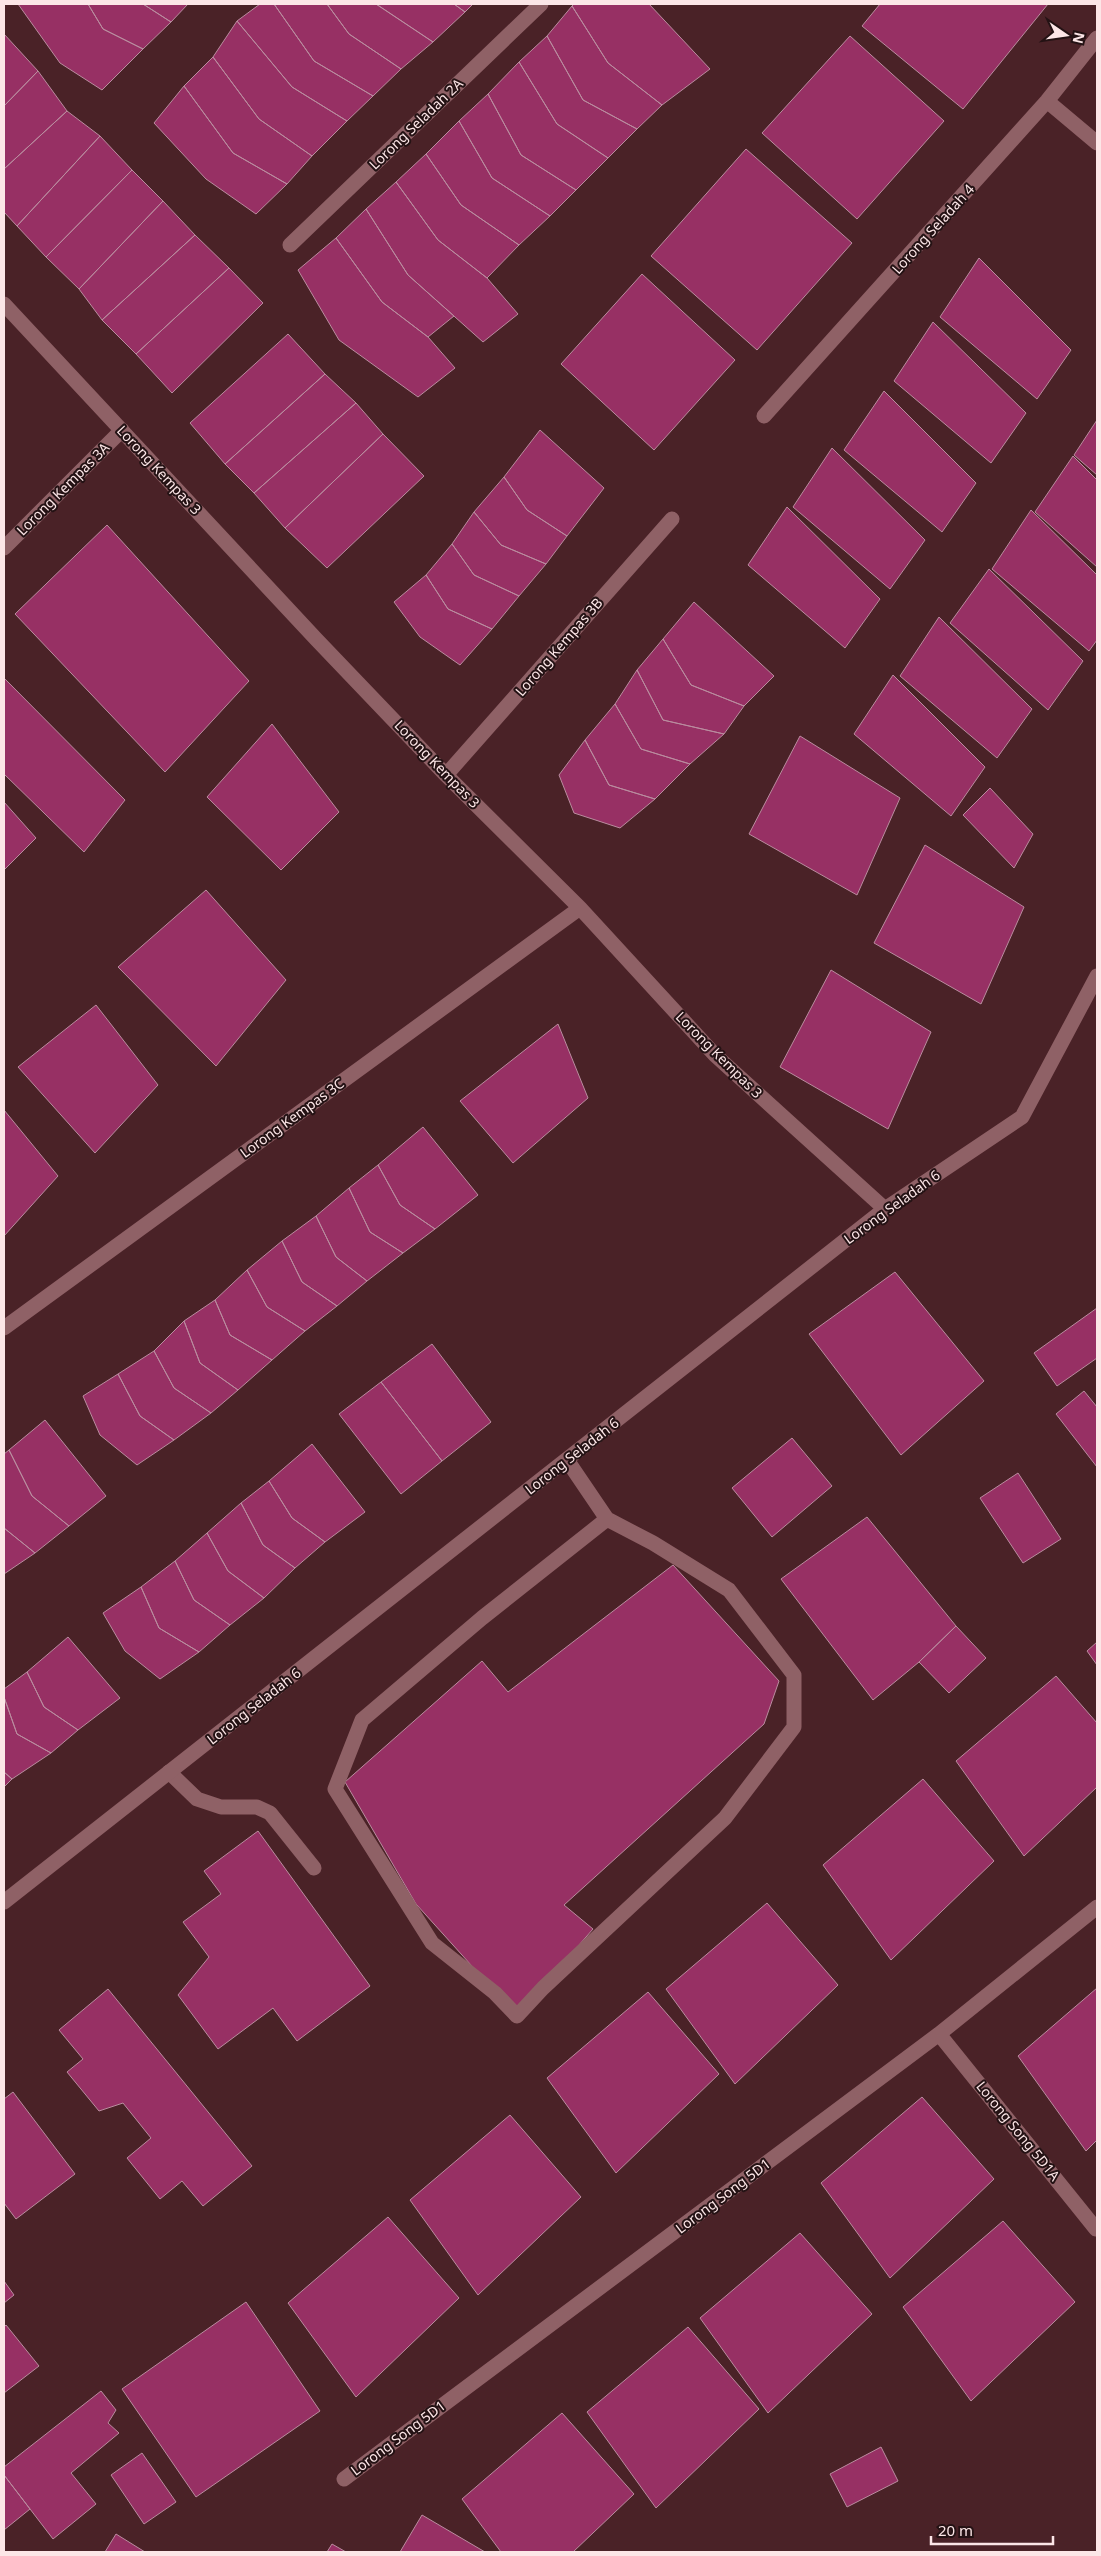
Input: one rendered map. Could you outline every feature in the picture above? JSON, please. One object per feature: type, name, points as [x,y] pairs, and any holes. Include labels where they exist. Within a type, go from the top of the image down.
[{"type":"street","name":"Lorong Seladah 2A","points":[[290,245],[541,4]]},
{"type":"street","name":"Lorong Seladah 4","points":[[764,416],[1047,102],[1097,38]]},
{"type":"street","points":[[1047,102],[1097,143]]},
{"type":"street","name":"Lorong Kempas 3","points":[[4,304],[446,775],[580,908],[715,1055],[885,1209]]},
{"type":"street","name":"Lorong Kempas 3A","points":[[4,548],[122,430]]},
{"type":"street","name":"Lorong Kempas 3B","points":[[446,775],[672,519]]},
{"type":"street","name":"Lorong Kempas 3C","points":[[4,1328],[580,908]]},
{"type":"street","name":"Lorong Seladah 6","points":[[4,1902],[885,1209],[1022,1117],[1097,976]]},
{"type":"street","points":[[567,1460],[607,1519],[653,1543],[729,1590],[794,1675],[794,1727],[725,1818],[543,1988],[517,2016],[495,1993],[432,1942],[335,1789],[362,1720],[482,1618],[607,1519]]},
{"type":"street","points":[[169,1772],[197,1799],[221,1807],[257,1806],[270,1813],[314,1868]]},
{"type":"street","name":"Lorong Song 5D1","points":[[344,2479],[939,2034],[1097,1907]]},
{"type":"street","name":"Lorong Song 5D1A","points":[[939,2034],[1096,2229]]},
{"type":"building","points":[[18,4],[88,4],[103,29],[143,49],[102,90],[60,63]]},
{"type":"building","points":[[88,4],[143,4],[171,22],[143,49],[103,29]]},
{"type":"building","points":[[143,4],[188,4],[171,22]]},
{"type":"building","points":[[260,4],[274,4],[314,61],[373,96],[347,121],[292,87],[237,21]]},
{"type":"building","points":[[274,4],[327,4],[349,34],[401,69],[373,96],[314,61]]},
{"type":"building","points":[[327,4],[376,4],[433,42],[401,69],[349,34]]},
{"type":"building","points":[[376,4],[454,4],[465,12],[433,42]]},
{"type":"building","points":[[454,4],[473,4],[465,12]]},
{"type":"building","points":[[574,4],[649,4],[710,69],[662,105],[608,63],[572,6]]},
{"type":"building","points":[[880,4],[1048,4],[963,109],[862,26]]},
{"type":"building","points":[[572,6],[608,63],[662,105],[637,129],[583,100],[547,36]]},
{"type":"building","points":[[237,21],[292,87],[347,121],[312,156],[259,119],[213,57]]},
{"type":"building","points":[[4,34],[38,71],[4,106]]},
{"type":"building","points":[[547,36],[583,100],[637,129],[608,158],[557,124],[519,62]]},
{"type":"building","points":[[850,36],[944,121],[857,219],[762,133]]},
{"type":"building","points":[[213,57],[259,119],[312,156],[287,184],[233,153],[184,86]]},
{"type":"building","points":[[519,62],[557,124],[608,158],[576,190],[521,155],[488,94]]},
{"type":"building","points":[[38,71],[67,111],[4,169],[4,106]]},
{"type":"building","points":[[184,86],[233,153],[287,184],[256,214],[206,179],[154,123]]},
{"type":"building","points":[[488,94],[521,155],[576,190],[550,216],[492,178],[459,121]]},
{"type":"building","points":[[67,111],[100,136],[17,226],[4,212],[4,169]]},
{"type":"building","points":[[459,121],[492,178],[550,216],[519,245],[461,205],[426,154]]},
{"type":"building","points":[[100,136],[132,170],[46,257],[17,226]]},
{"type":"building","points":[[746,149],[852,243],[757,350],[651,256]]},
{"type":"building","points":[[426,154],[461,205],[519,245],[487,278],[438,240],[396,182]]},
{"type":"building","points":[[132,170],[163,201],[79,289],[46,257]]},
{"type":"building","points":[[396,182],[438,240],[487,278],[518,314],[483,342],[408,275],[366,209]]},
{"type":"building","points":[[163,201],[195,235],[102,320],[79,289]]},
{"type":"building","points":[[366,209],[408,275],[454,316],[428,337],[382,302],[336,238]]},
{"type":"building","points":[[195,235],[229,268],[136,354],[102,320]]},
{"type":"building","points":[[336,238],[382,302],[428,337],[455,368],[418,397],[339,340],[298,270]]},
{"type":"building","points":[[979,258],[1071,350],[1037,399],[940,317]]},
{"type":"building","points":[[229,268],[263,303],[172,393],[136,354]]},
{"type":"building","points":[[642,274],[735,360],[654,450],[561,364]]},
{"type":"building","points":[[933,322],[1026,413],[991,463],[894,381]]},
{"type":"building","points":[[288,334],[325,374],[225,464],[190,423]]},
{"type":"building","points":[[325,374],[356,403],[254,493],[225,464]]},
{"type":"building","points":[[884,391],[976,483],[942,532],[844,450]]},
{"type":"building","points":[[356,403],[383,434],[285,528],[254,493]]},
{"type":"building","points":[[1097,420],[1097,475],[1074,455]]},
{"type":"building","points":[[540,430],[604,488],[567,536],[527,510],[504,477]]},
{"type":"building","points":[[383,434],[424,476],[327,568],[285,528]]},
{"type":"building","points":[[832,448],[925,540],[890,589],[793,507]]},
{"type":"building","points":[[1073,456],[1097,480],[1097,567],[1035,512]]},
{"type":"building","points":[[504,477],[527,510],[567,536],[546,564],[501,545],[474,512]]},
{"type":"building","points":[[787,507],[880,599],[845,648],[748,565]]},
{"type":"building","points":[[1031,510],[1097,575],[1097,640],[1089,651],[992,569]]},
{"type":"building","points":[[474,512],[501,545],[546,564],[519,596],[474,575],[452,544]]},
{"type":"building","points":[[107,525],[249,681],[165,772],[15,614]]},
{"type":"building","points":[[452,544],[474,575],[519,596],[492,629],[448,609],[426,575]]},
{"type":"building","points":[[989,569],[1083,661],[1048,710],[950,623]]},
{"type":"building","points":[[426,575],[448,609],[492,629],[460,665],[420,637],[394,602]]},
{"type":"building","points":[[694,602],[774,676],[744,706],[691,685],[663,639]]},
{"type":"building","points":[[939,617],[1032,709],[997,758],[900,676]]},
{"type":"building","points":[[663,639],[691,685],[744,706],[724,734],[663,720],[637,670]]},
{"type":"building","points":[[637,670],[663,720],[724,734],[690,764],[641,749],[615,704]]},
{"type":"building","points":[[893,675],[985,767],[951,816],[854,734]]},
{"type":"building","points":[[4,678],[125,800],[84,852],[4,774]]},
{"type":"building","points":[[615,704],[641,749],[690,764],[655,799],[609,785],[585,740]]},
{"type":"building","points":[[272,724],[339,812],[281,870],[207,797]]},
{"type":"building","points":[[800,736],[900,798],[857,895],[749,834]]},
{"type":"building","points":[[585,740],[609,785],[655,799],[620,828],[574,813],[559,775]]},
{"type":"building","points":[[990,788],[1033,834],[1014,868],[963,815]]},
{"type":"building","points":[[4,802],[36,838],[4,870]]},
{"type":"building","points":[[925,845],[1024,907],[981,1004],[874,943]]},
{"type":"building","points":[[206,890],[286,980],[216,1066],[118,967]]},
{"type":"building","points":[[831,970],[931,1032],[888,1129],[780,1067]]},
{"type":"building","points":[[96,1005],[158,1085],[95,1153],[18,1067]]},
{"type":"building","points":[[558,1024],[588,1098],[513,1163],[460,1101]]},
{"type":"building","points":[[4,1110],[58,1176],[4,1236]]},
{"type":"building","points":[[423,1127],[478,1195],[435,1229],[400,1205],[378,1165]]},
{"type":"building","points":[[378,1165],[400,1205],[435,1229],[403,1253],[370,1232],[349,1188]]},
{"type":"building","points":[[349,1188],[370,1232],[403,1253],[367,1281],[336,1257],[316,1216]]},
{"type":"building","points":[[316,1216],[336,1257],[367,1281],[337,1306],[302,1282],[282,1241]]},
{"type":"building","points":[[282,1241],[302,1282],[337,1306],[305,1331],[267,1307],[247,1270]]},
{"type":"building","points":[[247,1270],[267,1307],[305,1331],[272,1360],[230,1335],[215,1300]]},
{"type":"building","points":[[895,1272],[984,1381],[901,1455],[809,1334]]},
{"type":"building","points":[[215,1300],[230,1335],[272,1360],[238,1390],[200,1363],[184,1321]]},
{"type":"building","points":[[1097,1308],[1097,1358],[1057,1386],[1034,1353]]},
{"type":"building","points":[[184,1321],[200,1363],[238,1390],[211,1413],[174,1388],[154,1351]]},
{"type":"building","points":[[432,1344],[491,1422],[442,1461],[381,1382]]},
{"type":"building","points":[[154,1351],[174,1388],[211,1413],[174,1440],[140,1416],[118,1374]]},
{"type":"building","points":[[118,1374],[140,1416],[174,1440],[137,1465],[100,1435],[83,1396]]},
{"type":"building","points":[[381,1382],[442,1461],[401,1494],[339,1414]]},
{"type":"building","points":[[1084,1391],[1097,1407],[1097,1467],[1056,1414]]},
{"type":"building","points":[[45,1420],[106,1496],[69,1526],[32,1496],[9,1450]]},
{"type":"building","points":[[792,1438],[832,1486],[772,1537],[732,1488]]},
{"type":"building","points":[[312,1444],[365,1512],[325,1542],[292,1518],[269,1481]]},
{"type":"building","points":[[9,1450],[32,1496],[69,1526],[35,1553],[4,1528],[4,1454]]},
{"type":"building","points":[[1018,1473],[1061,1539],[1023,1563],[980,1498]]},
{"type":"building","points":[[269,1481],[292,1518],[325,1542],[295,1568],[263,1545],[241,1503]]},
{"type":"building","points":[[241,1503],[263,1545],[295,1568],[264,1598],[228,1571],[207,1533]]},
{"type":"building","points":[[867,1517],[956,1626],[919,1662],[873,1700],[781,1579]]},
{"type":"building","points":[[4,1528],[35,1553],[4,1574]]},
{"type":"building","points":[[207,1533],[228,1571],[264,1598],[230,1625],[194,1600],[175,1561]]},
{"type":"building","points":[[175,1561],[194,1600],[230,1625],[199,1652],[159,1628],[141,1587]]},
{"type":"building","points":[[673,1565],[779,1681],[764,1724],[564,1905],[593,1929],[517,2016],[416,1904],[345,1782],[482,1661],[508,1692]]},
{"type":"building","points":[[141,1587],[159,1628],[199,1652],[160,1679],[125,1651],[103,1613]]},
{"type":"building","points":[[956,1626],[986,1658],[949,1693],[919,1662]]},
{"type":"building","points":[[68,1637],[120,1698],[78,1730],[44,1707],[27,1672]]},
{"type":"building","points":[[1097,1642],[1097,1665],[1087,1651]]},
{"type":"building","points":[[27,1672],[44,1707],[78,1730],[51,1753],[17,1734],[4,1697],[4,1689]]},
{"type":"building","points":[[1056,1676],[1097,1723],[1097,1787],[1024,1856],[956,1761]]},
{"type":"building","points":[[4,1697],[17,1734],[51,1753],[12,1779],[4,1772]]},
{"type":"building","points":[[4,1772],[12,1779],[4,1787]]},
{"type":"building","points":[[923,1779],[994,1861],[891,1960],[823,1865]]},
{"type":"building","points":[[258,1831],[370,1986],[297,2041],[273,2008],[218,2049],[178,1995],[209,1957],[183,1922],[221,1894],[204,1871]]},
{"type":"building","points":[[767,1903],[838,1985],[735,2084],[666,1989]]},
{"type":"building","points":[[1097,1988],[1097,2140],[1086,2151],[1018,2056]]},
{"type":"building","points":[[108,1989],[252,2166],[203,2206],[182,2181],[160,2199],[127,2158],[151,2138],[123,2103],[99,2111],[67,2072],[83,2059],[59,2030]]},
{"type":"building","points":[[648,1992],[719,2074],[616,2173],[547,2078]]},
{"type":"building","points":[[13,2092],[75,2174],[16,2219],[4,2203],[4,2099]]},
{"type":"building","points":[[922,2097],[994,2179],[890,2278],[821,2183]]},
{"type":"building","points":[[510,2115],[581,2197],[478,2295],[410,2200]]},
{"type":"building","points":[[388,2217],[459,2298],[356,2397],[288,2303]]},
{"type":"building","points":[[1003,2221],[1075,2302],[971,2401],[903,2307]]},
{"type":"building","points":[[800,2233],[872,2314],[768,2413],[700,2318]]},
{"type":"building","points":[[4,2281],[14,2295],[4,2303]]},
{"type":"building","points":[[246,2302],[320,2411],[196,2497],[122,2389]]},
{"type":"building","points":[[6,2325],[39,2366],[4,2393],[4,2327]]},
{"type":"building","points":[[688,2327],[759,2409],[656,2508],[587,2412]]},
{"type":"building","points":[[101,2391],[116,2410],[108,2423],[119,2433],[71,2473],[96,2504],[53,2539],[4,2475],[4,2467]]},
{"type":"building","points":[[562,2413],[634,2494],[573,2552],[501,2552],[462,2499]]},
{"type":"building","points":[[881,2447],[898,2481],[847,2507],[830,2474]]},
{"type":"building","points":[[142,2453],[176,2502],[144,2524],[111,2475]]},
{"type":"building","points":[[4,2475],[30,2509],[4,2530]]},
{"type":"building","points":[[422,2515],[485,2552],[400,2552]]},
{"type":"building","points":[[116,2534],[145,2552],[105,2552]]},
{"type":"building","points":[[332,2544],[346,2552],[327,2552]]}]
